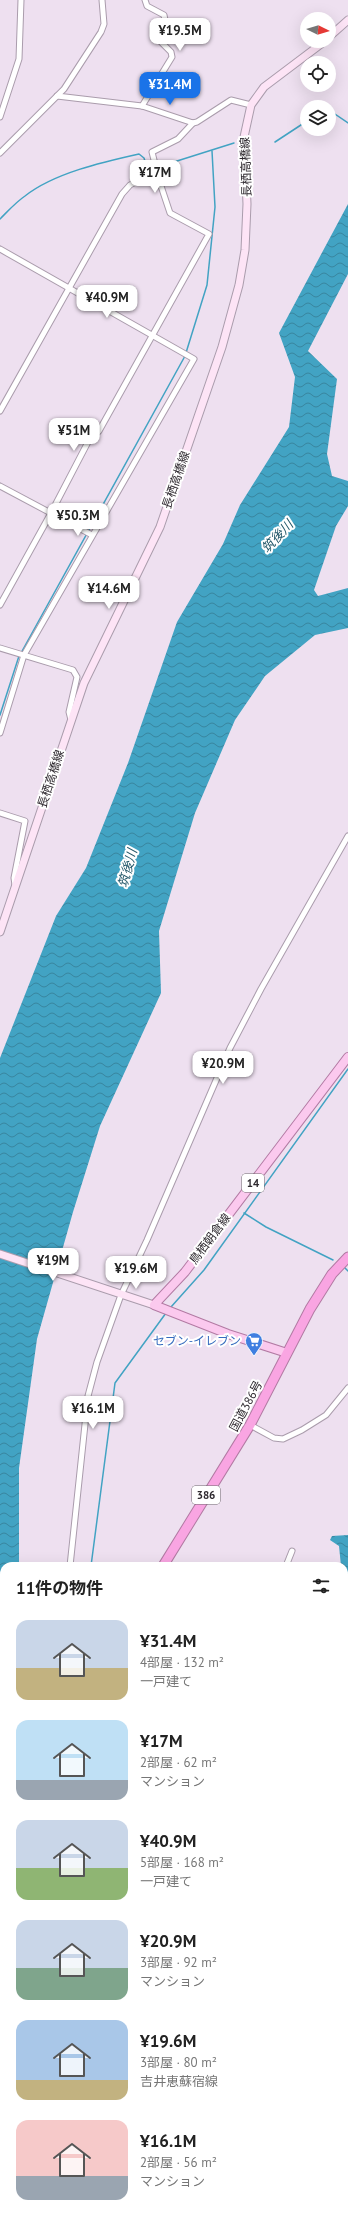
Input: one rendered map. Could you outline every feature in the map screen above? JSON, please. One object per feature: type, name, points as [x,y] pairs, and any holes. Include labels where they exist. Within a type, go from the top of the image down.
[{"type":"highway","name":"国道386号","points":[[165,1562],[250,1425],[287,1353],[322,1290],[332,1274],[348,1257]]},
{"type":"main road","points":[[336,31],[348,20]]},
{"type":"main road","name":"長栖高橋線","points":[[0,932],[84,683],[160,527],[222,347],[239,285],[245,250],[247,204],[244,136],[252,105],[264,87],[316,48]]},
{"type":"main road","name":"鳥栖朝倉線","points":[[154,1305],[185,1272],[348,1057]]},
{"type":"main road","points":[[0,1254],[154,1305],[228,1334],[287,1353]]},
{"type":"street","points":[[0,117],[19,59],[21,0]]},
{"type":"street","points":[[0,152],[64,89],[101,32],[104,24],[102,0]]},
{"type":"street","points":[[142,106],[172,57],[171,52],[160,41],[165,20],[164,15],[147,6],[144,0]]},
{"type":"street","points":[[57,96],[142,106],[193,122],[197,122],[231,100],[252,105]]},
{"type":"street","points":[[0,605],[52,514],[88,442],[99,431],[209,234],[170,213],[152,152],[178,139],[193,122]]},
{"type":"street","points":[[0,411],[122,194],[130,185],[157,171]]},
{"type":"street","points":[[0,249],[153,334],[194,359],[24,655],[0,733]]},
{"type":"street","points":[[0,486],[92,535]]},
{"type":"street","points":[[0,648],[73,670],[77,677],[69,712],[71,720]]},
{"type":"street","points":[[0,813],[25,820],[14,878],[15,888]]},
{"type":"street","points":[[70,1562],[88,1396],[97,1362],[120,1295],[147,1240],[230,1048],[261,989],[348,836]]},
{"type":"street","points":[[250,1425],[274,1438],[283,1439],[302,1430],[326,1415],[348,1388]]},
{"type":"street","points":[[288,1562],[292,1551]]},
{"type":"water","name":"筑後川","points":[[348,204],[348,274],[308,351],[337,379],[327,454],[332,476],[348,481],[348,506],[336,526],[314,590],[318,596],[348,588],[348,628],[315,635],[265,676],[235,720],[195,813],[159,931],[161,993],[100,1126],[73,1212],[37,1339],[19,1468],[19,1562],[0,1562],[0,1058],[56,916],[86,868],[128,763],[177,622],[223,544],[240,505],[289,427],[295,377],[279,333]]},
{"type":"water","points":[[348,1535],[348,1562],[341,1562],[339,1546],[330,1540],[332,1536]]},
{"type":"waterway","points":[[336,115],[348,123]]},
{"type":"waterway","points":[[275,142],[300,126]]},
{"type":"waterway","points":[[158,167],[234,143]]},
{"type":"waterway","points":[[21,653],[185,356],[207,285],[215,207],[212,151]]},
{"type":"waterway","points":[[0,219],[18,201],[37,188],[79,169],[139,154],[144,158],[147,168],[154,168]]},
{"type":"waterway","points":[[0,715],[19,656]]},
{"type":"waterway","points":[[171,1307],[204,1270],[348,1069]]},
{"type":"waterway","points":[[244,1213],[266,1227],[333,1260]]},
{"type":"waterway","points":[[345,1268],[348,1271]]},
{"type":"waterway","points":[[92,1562],[115,1383],[166,1313]]},
{"type":"place","name":"セブン-イレブン","points":[[254,1356]]}]
